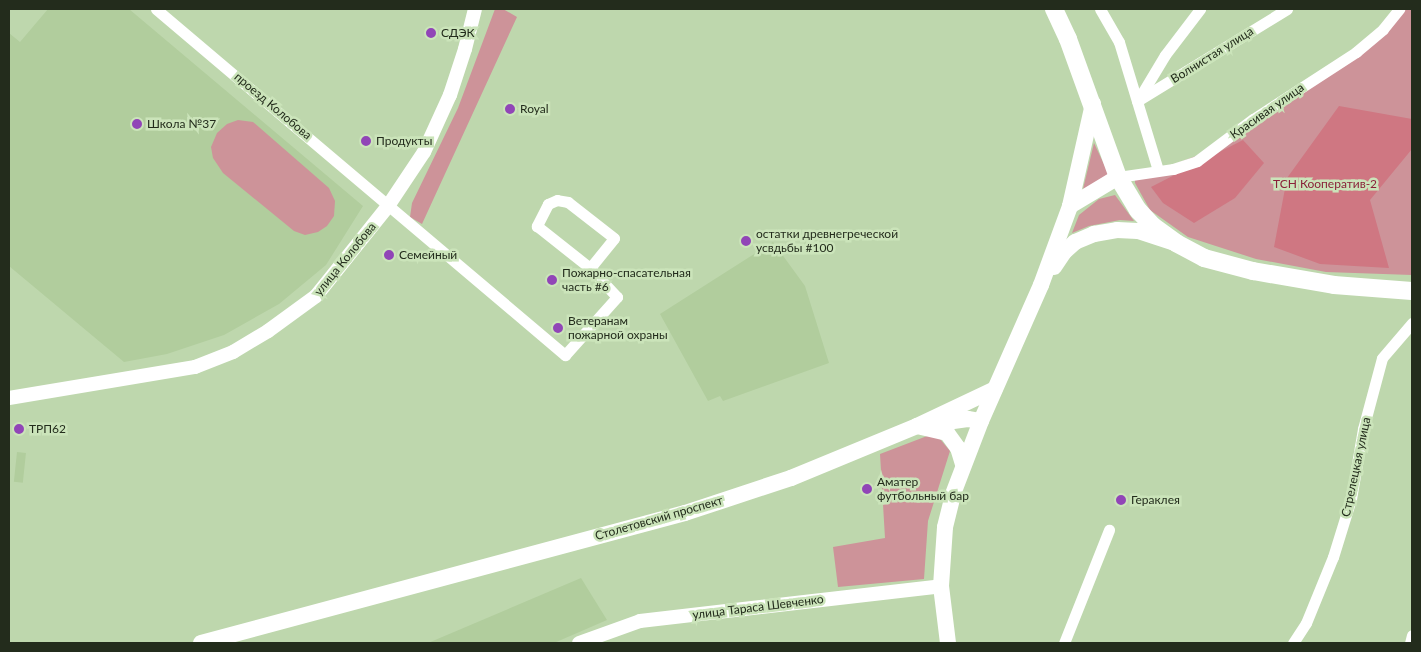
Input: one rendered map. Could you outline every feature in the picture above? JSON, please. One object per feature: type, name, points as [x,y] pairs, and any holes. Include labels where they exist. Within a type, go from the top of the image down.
[{"type":"main road","points":[[1054,9],[1068,39],[1093,104],[1118,178],[1138,210],[1153,226],[1176,243],[1204,258],[1253,271],[1334,286],[1409,286]]},
{"type":"main road","points":[[948,643],[941,586],[945,527],[952,494],[981,421],[1041,285],[1070,206],[1093,104]]},
{"type":"main road","points":[[1070,206],[1118,178]]},
{"type":"main road","points":[[1118,178],[1167,228],[1203,252],[1258,267],[1332,279],[1409,286]]},
{"type":"main road","points":[[1041,285],[1064,252],[1075,242],[1094,234],[1116,230],[1138,231],[1176,243]]},
{"type":"main road","name":"Столетовский проспект","points":[[201,643],[685,512],[791,478],[917,426],[995,389]]},
{"type":"main road","points":[[917,426],[968,419],[981,421]]},
{"type":"main road","points":[[917,426],[947,433],[958,448],[964,464]]},
{"type":"street","name":"проезд Колобова","points":[[156,9],[281,112],[388,206],[565,355],[617,297],[590,268]]},
{"type":"street","name":"улица Колобова","points":[[9,398],[195,367],[233,352],[268,331],[316,296],[388,206],[424,152],[450,95],[465,49],[475,9]]},
{"type":"street","points":[[1100,9],[1119,42],[1158,170]]},
{"type":"street","name":"Волнистая улица","points":[[1137,101],[1165,55],[1200,9]]},
{"type":"street","name":"Волнистая улица","points":[[1137,101],[1287,9]]},
{"type":"street","name":"Красивая улица","points":[[1118,178],[1173,169],[1198,161],[1269,108],[1356,52],[1383,30],[1399,9]]},
{"type":"street","points":[[557,200],[568,202],[614,238],[590,268],[537,226],[548,204],[557,200]]},
{"type":"street","name":"Стрелецкая улица","points":[[1293,643],[1306,623],[1341,532],[1351,499],[1363,429],[1382,358],[1412,322]]},
{"type":"street","points":[[1064,643],[1109,530]]},
{"type":"street","name":"улица Тараса Шевченко","points":[[579,643],[604,638],[640,621],[941,586]]},
{"type":"street","points":[[1410,643],[1412,635]]},
{"type":"shaded area","name":"Школа №37","points":[[48,9],[129,9],[363,206],[326,265],[279,304],[224,335],[167,354],[124,362],[9,266],[9,33],[20,42]]},
{"type":"shaded area","points":[[773,242],[805,286],[829,363],[723,401],[720,396],[708,401],[660,314]]},
{"type":"shaded area","points":[[17,452],[26,453],[23,483],[14,482]]},
{"type":"shaded area","points":[[581,578],[607,620],[554,643],[428,643]]},
{"type":"green space","points":[[495,9],[503,9],[517,17],[422,224],[410,217],[412,203],[458,108]]},
{"type":"green space","name":"ТСН Кооператив-2","points":[[1403,9],[1412,9],[1412,275],[1326,272],[1256,259],[1188,237],[1150,210],[1135,183],[1135,179],[1228,144],[1357,56]]},
{"type":"green space","points":[[1339,106],[1412,119],[1412,149],[1370,200],[1389,268],[1320,264],[1274,247],[1287,178]]},
{"type":"green space","points":[[238,120],[253,122],[329,188],[335,201],[334,216],[327,226],[318,232],[305,235],[294,231],[223,173],[213,158],[211,147],[217,133],[227,124]]},
{"type":"green space","points":[[1243,140],[1264,163],[1235,198],[1194,223],[1163,203],[1151,187]]},
{"type":"green space","points":[[1094,143],[1110,177],[1083,189]]},
{"type":"green space","points":[[1115,195],[1134,221],[1120,220],[1089,226],[1072,233],[1079,215],[1099,199]]},
{"type":"green space","points":[[935,433],[950,451],[928,521],[924,579],[838,587],[833,547],[885,538],[880,454]]},
{"type":"place","name":"СДЭК","points":[[431,33]]},
{"type":"place","name":"Royal","points":[[510,109]]},
{"type":"place","name":"Школа №37","points":[[137,124]]},
{"type":"place","name":"Продукты","points":[[366,141]]},
{"type":"place","name":"остатки древнегреческой усвдьбы #100","points":[[746,241]]},
{"type":"place","name":"Семейный","points":[[389,255]]},
{"type":"place","name":"Пожарно-спасательная часть #6","points":[[552,280]]},
{"type":"place","name":"Ветеранам пожарной охраны","points":[[558,328]]},
{"type":"place","name":"ТРП62","points":[[19,429]]},
{"type":"place","name":"Аматер футбольный бар","points":[[867,489]]},
{"type":"place","name":"Гераклея","points":[[1121,500]]}]
